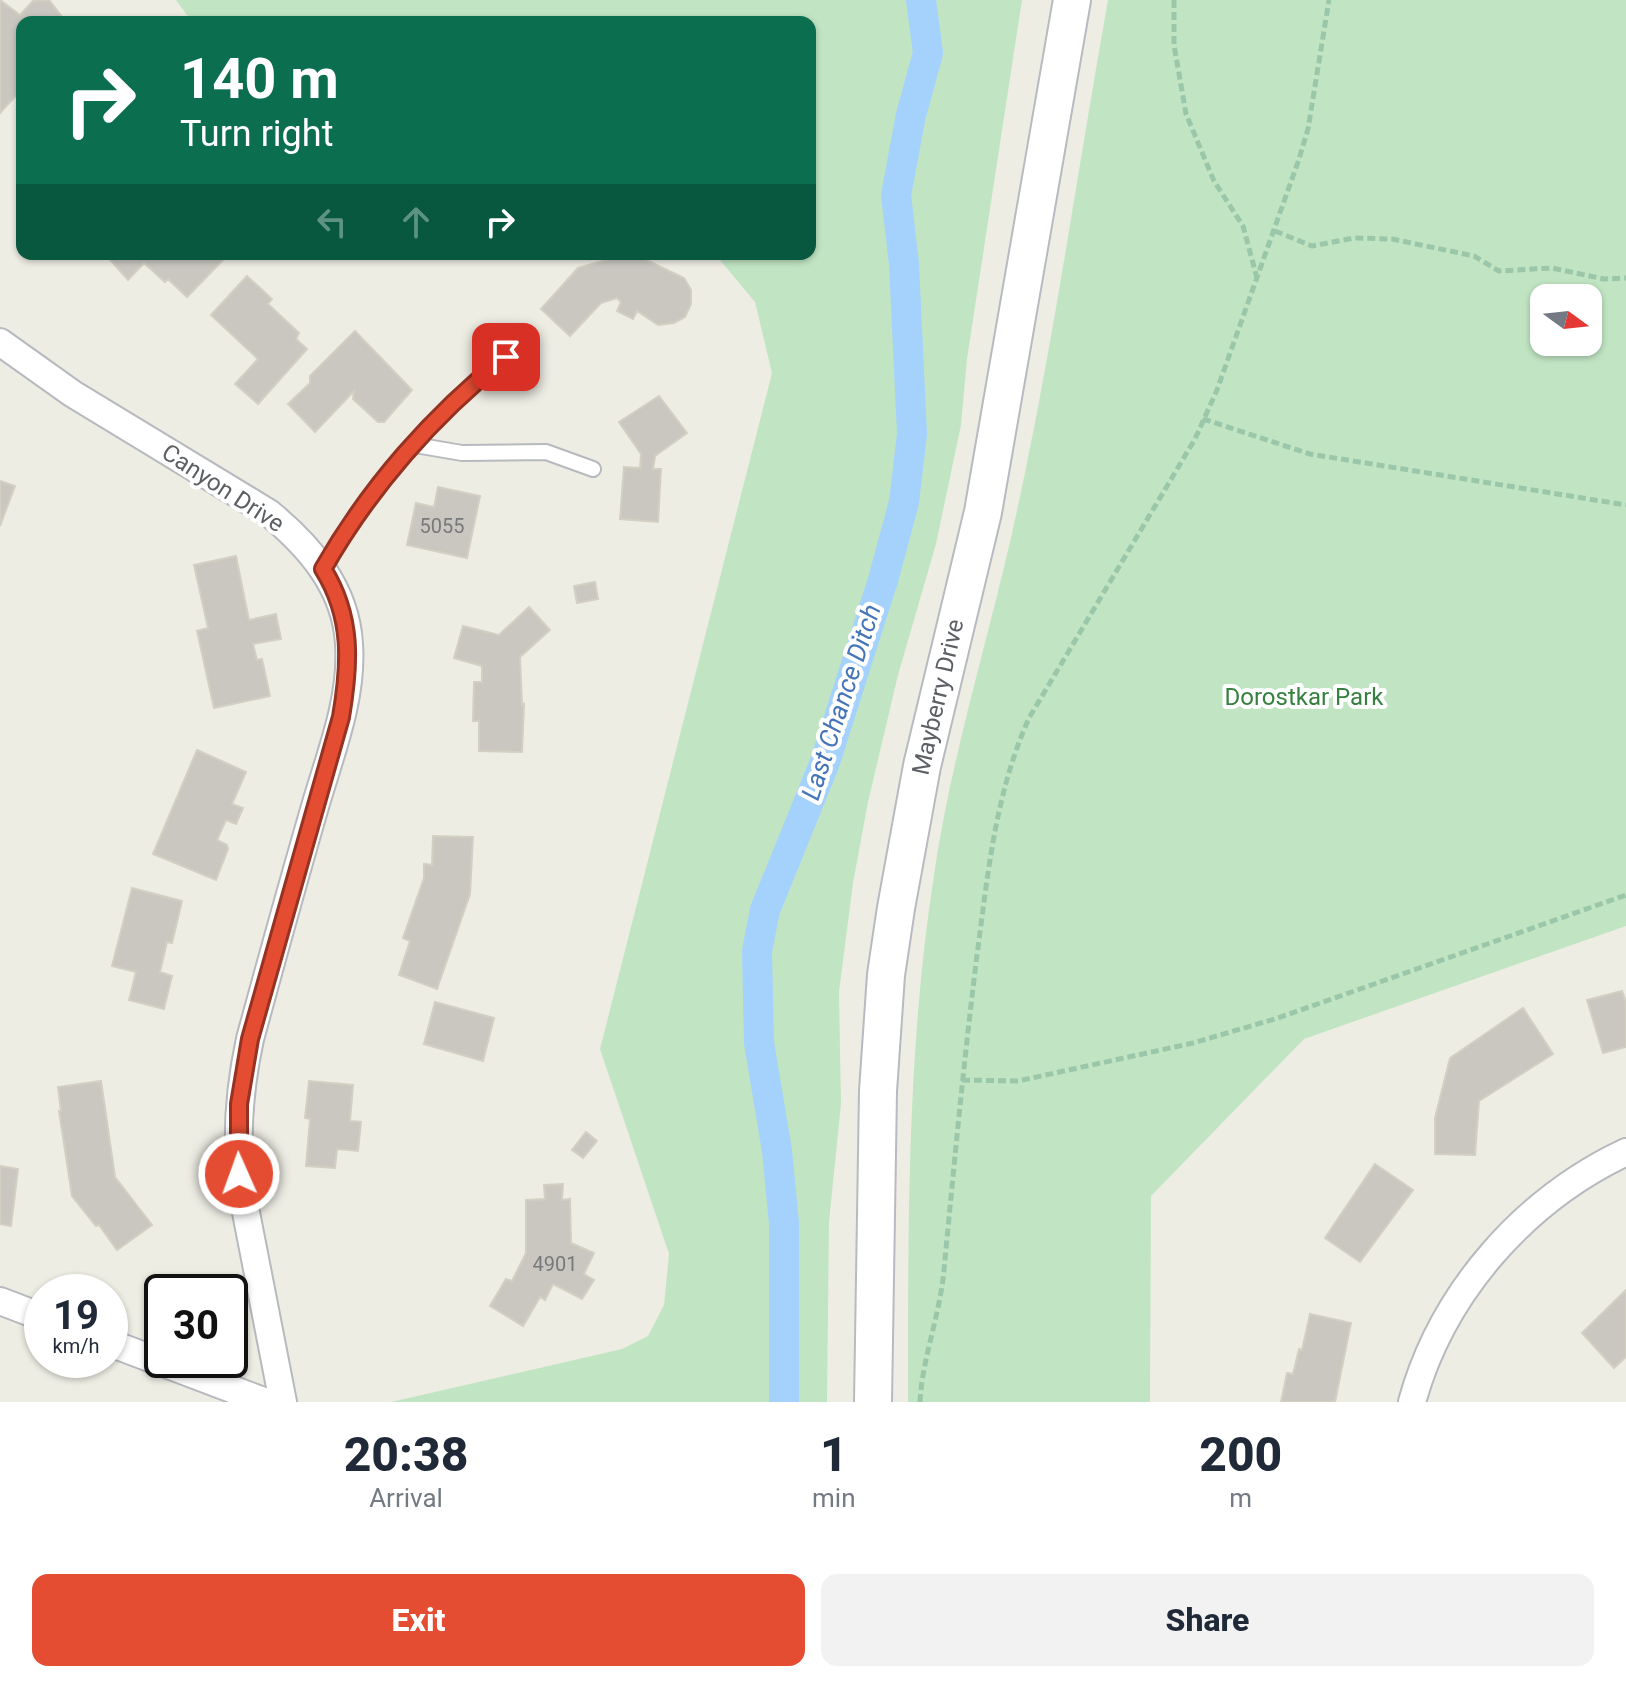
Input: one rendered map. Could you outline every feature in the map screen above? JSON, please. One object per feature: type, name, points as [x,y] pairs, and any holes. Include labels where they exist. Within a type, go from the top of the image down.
[{"type":"main road","name":"Mayberry Drive","points":[[873,1402],[878,1091],[886,975],[922,766],[983,512],[1072,0]]},
{"type":"street","name":"Canyon Drive","points":[[0,342],[61,386],[269,513],[295,535],[323,569],[343,612],[349,643],[341,717],[250,1039],[241,1084],[238,1125],[242,1192],[282,1402]]},
{"type":"street","points":[[1412,1402],[1424,1361],[1446,1318],[1498,1248],[1530,1214],[1561,1190],[1626,1152]]},
{"type":"street","points":[[0,1301],[24,1310]]},
{"type":"street","points":[[128,1350],[266,1402]]},
{"type":"lane","points":[[323,569],[352,518],[415,445],[461,393],[506,357]]},
{"type":"lane","points":[[415,445],[462,453],[546,452],[593,469]]},
{"type":"path","points":[[1174,0],[1174,45],[1186,114],[1214,181],[1243,226],[1257,278]]},
{"type":"path","points":[[920,1402],[944,1273],[962,1080],[999,801],[1013,754],[1029,718],[1160,500],[1203,419],[1275,231],[1308,129],[1329,0]]},
{"type":"path","points":[[1275,231],[1312,246],[1354,238],[1392,239],[1474,256],[1499,271],[1552,268],[1604,279],[1626,278]]},
{"type":"path","points":[[1203,419],[1310,454],[1626,505]]},
{"type":"path","points":[[962,1080],[1018,1081],[1193,1043],[1278,1018],[1626,895]]},
{"type":"green space","points":[[176,0],[1022,0],[967,359],[961,425],[936,544],[898,675],[868,802],[853,883],[839,992],[841,1104],[829,1222],[827,1402],[391,1402],[622,1349],[648,1336],[664,1305],[669,1254],[600,1049],[772,373],[755,302],[720,260],[816,260],[816,16],[188,16]]},
{"type":"green space","name":"Dorostkar Park","points":[[1108,0],[1626,0],[1626,926],[1304,1039],[1151,1196],[1150,1402],[908,1402],[911,1138],[925,940],[951,782],[1008,552],[1054,317]]},
{"type":"building","points":[[0,0],[20,15],[33,1],[49,0],[61,16],[16,16],[16,96],[0,113]]},
{"type":"building","points":[[110,260],[223,260],[187,297],[144,263],[128,280]]},
{"type":"building","points":[[606,260],[646,260],[684,278],[691,290],[691,304],[685,317],[674,323],[658,325],[637,311],[633,319],[617,311],[621,302],[617,298],[601,303],[570,336],[541,309],[578,268]]},
{"type":"building","points":[[247,276],[272,299],[268,304],[299,333],[296,339],[307,349],[258,404],[235,384],[258,359],[211,315]]},
{"type":"building","points":[[355,331],[412,390],[384,422],[378,422],[353,399],[354,391],[315,432],[288,404],[310,383],[310,376]]},
{"type":"building","points":[[659,396],[687,433],[655,456],[653,469],[661,469],[658,522],[620,519],[624,467],[640,468],[641,454],[619,422]]},
{"type":"building","points":[[0,481],[15,486],[0,526]]},
{"type":"building","points":[[438,487],[480,496],[467,558],[407,545],[416,503],[434,507]]},
{"type":"building","points":[[236,556],[249,620],[276,614],[281,639],[253,644],[257,660],[262,659],[270,696],[214,708],[197,631],[208,628],[194,565]]},
{"type":"building","points":[[595,582],[598,599],[577,603],[574,586]]},
{"type":"building","points":[[529,607],[550,630],[520,657],[524,704],[522,752],[479,751],[479,721],[473,721],[474,682],[482,682],[482,666],[454,658],[463,626],[499,635]]},
{"type":"building","points":[[197,750],[246,772],[232,804],[243,808],[236,824],[226,820],[217,840],[227,845],[228,849],[216,880],[153,854]]},
{"type":"building","points":[[433,836],[473,837],[470,894],[437,989],[399,975],[410,941],[403,938],[424,878],[424,864],[432,865]]},
{"type":"building","points":[[132,888],[182,901],[172,943],[167,942],[160,972],[172,976],[164,1009],[129,1000],[136,972],[112,966]]},
{"type":"building","points":[[1622,991],[1626,1002],[1626,1047],[1603,1053],[1587,1000]]},
{"type":"building","points":[[435,1002],[494,1018],[483,1061],[424,1044]]},
{"type":"building","points":[[1523,1008],[1553,1054],[1479,1101],[1475,1155],[1435,1154],[1435,1118],[1450,1058]]},
{"type":"building","points":[[101,1081],[115,1177],[152,1225],[117,1250],[72,1196],[59,1111],[58,1087]]},
{"type":"building","points":[[309,1081],[353,1085],[350,1121],[361,1122],[358,1151],[337,1149],[335,1168],[306,1166],[310,1119],[305,1118]]},
{"type":"building","points":[[586,1132],[597,1141],[583,1158],[572,1150]]},
{"type":"building","points":[[1375,1164],[1413,1190],[1360,1262],[1325,1238]]},
{"type":"building","points":[[0,1166],[18,1169],[11,1226],[0,1224]]},
{"type":"building","points":[[563,1184],[562,1200],[570,1199],[571,1243],[594,1253],[584,1274],[594,1280],[582,1299],[553,1284],[545,1300],[540,1297],[523,1326],[490,1306],[506,1279],[512,1281],[526,1253],[526,1200],[545,1199],[544,1185]]},
{"type":"building","points":[[1626,1290],[1626,1357],[1614,1368],[1582,1333]]},
{"type":"building","points":[[1310,1314],[1351,1323],[1335,1402],[1281,1402],[1287,1373],[1293,1374],[1299,1349],[1302,1350]]},
{"type":"waterway","name":"Last Chance Ditch","points":[[784,1402],[784,1223],[777,1151],[759,1043],[757,951],[765,910],[825,762],[883,580],[904,502],[912,434],[904,264],[896,195],[911,115],[928,53],[921,0]]},
{"type":"route","points":[[239,1174],[239,1104],[250,1039],[341,717],[348,674],[349,643],[343,612],[323,569],[352,518],[415,445],[461,393],[506,357]]}]
